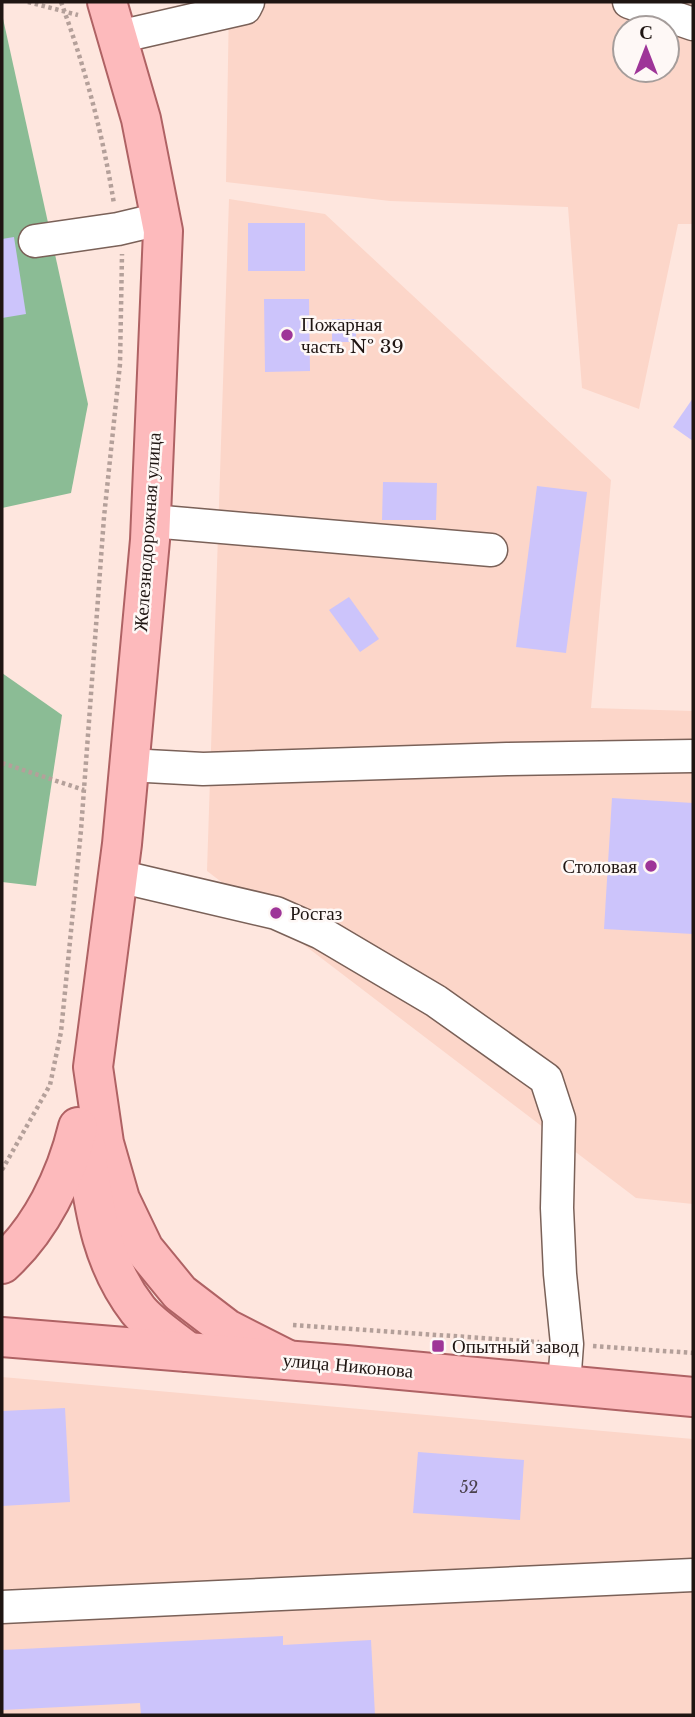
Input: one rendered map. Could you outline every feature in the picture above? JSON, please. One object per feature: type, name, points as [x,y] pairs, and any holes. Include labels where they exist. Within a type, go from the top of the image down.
[{"type":"main road","name":"Железнодорожная улица","points":[[113,22],[141,120],[163,230],[151,521],[118,876],[93,1067],[104,1143],[120,1199],[144,1249],[180,1293],[227,1329],[286,1342]]},
{"type":"main road","name":"Железнодорожная улица","points":[[2,1226],[26,1198],[93,1067]]},
{"type":"main road","points":[[2,1264],[44,1212],[70,1160],[93,1067]]},
{"type":"main road","points":[[93,1067],[87,1160],[96,1222],[114,1270],[139,1311],[188,1352]]},
{"type":"main road","name":"улица Никонова","points":[[2,1337],[188,1352],[286,1342],[564,1385],[693,1397]]},
{"type":"lane","points":[[113,22],[246,8],[248,2]]},
{"type":"lane","points":[[629,2],[693,24]]},
{"type":"lane","points":[[35,241],[118,229],[160,219]]},
{"type":"lane","points":[[151,521],[491,550]]},
{"type":"lane","points":[[128,765],[203,769],[493,759],[693,756]]},
{"type":"lane","points":[[118,876],[276,912],[321,933],[436,1001],[547,1079],[559,1119],[557,1208],[566,1344],[564,1385]]},
{"type":"lane","points":[[2,1607],[693,1575]]},
{"type":"path","points":[[28,2],[113,22]]},
{"type":"path","points":[[2,1170],[50,1085],[61,1032],[84,790],[104,517],[120,364],[122,250],[108,166],[82,57],[61,2]]},
{"type":"path","points":[[2,763],[84,790]]},
{"type":"path","points":[[286,1342],[566,1344],[693,1353]]},
{"type":"shaded area","points":[[229,2],[693,2],[693,224],[678,224],[639,409],[582,388],[568,207],[390,201],[226,182]]},
{"type":"shaded area","points":[[229,199],[325,214],[611,480],[591,708],[693,711],[693,1204],[636,1198],[207,871]]},
{"type":"shaded area","points":[[2,1377],[693,1439],[693,1715],[2,1715]]},
{"type":"green space","points":[[2,14],[88,404],[71,493],[2,508]]},
{"type":"green space","points":[[2,673],[62,715],[36,886],[2,882]]},
{"type":"building","points":[[248,223],[305,223],[305,271],[248,271]]},
{"type":"building","points":[[14,237],[26,314],[2,318],[2,239]]},
{"type":"building","name":"Пожарная часть № 39","points":[[264,299],[309,299],[310,371],[265,372]]},
{"type":"building","points":[[332,319],[356,319],[356,342],[332,342]]},
{"type":"building","points":[[693,398],[693,441],[673,427]]},
{"type":"building","points":[[383,482],[437,483],[436,520],[382,520]]},
{"type":"building","points":[[537,486],[587,492],[566,653],[516,647]]},
{"type":"building","points":[[349,597],[379,639],[360,652],[329,610]]},
{"type":"building","name":"Столовая","points":[[612,798],[693,803],[693,934],[604,929]]},
{"type":"building","points":[[65,1408],[70,1502],[2,1506],[2,1411]]},
{"type":"building","points":[[418,1452],[524,1460],[520,1520],[413,1513]]},
{"type":"building","points":[[283,1636],[283,1645],[371,1640],[375,1715],[141,1715],[140,1703],[2,1710],[2,1650]]},
{"type":"place","name":"Пожарная часть № 39","points":[[287,335]]},
{"type":"place","name":"Столовая","points":[[651,866]]},
{"type":"place","name":"Росгаз","points":[[276,913]]},
{"type":"place","name":"Опытный завод","points":[[438,1346]]}]
